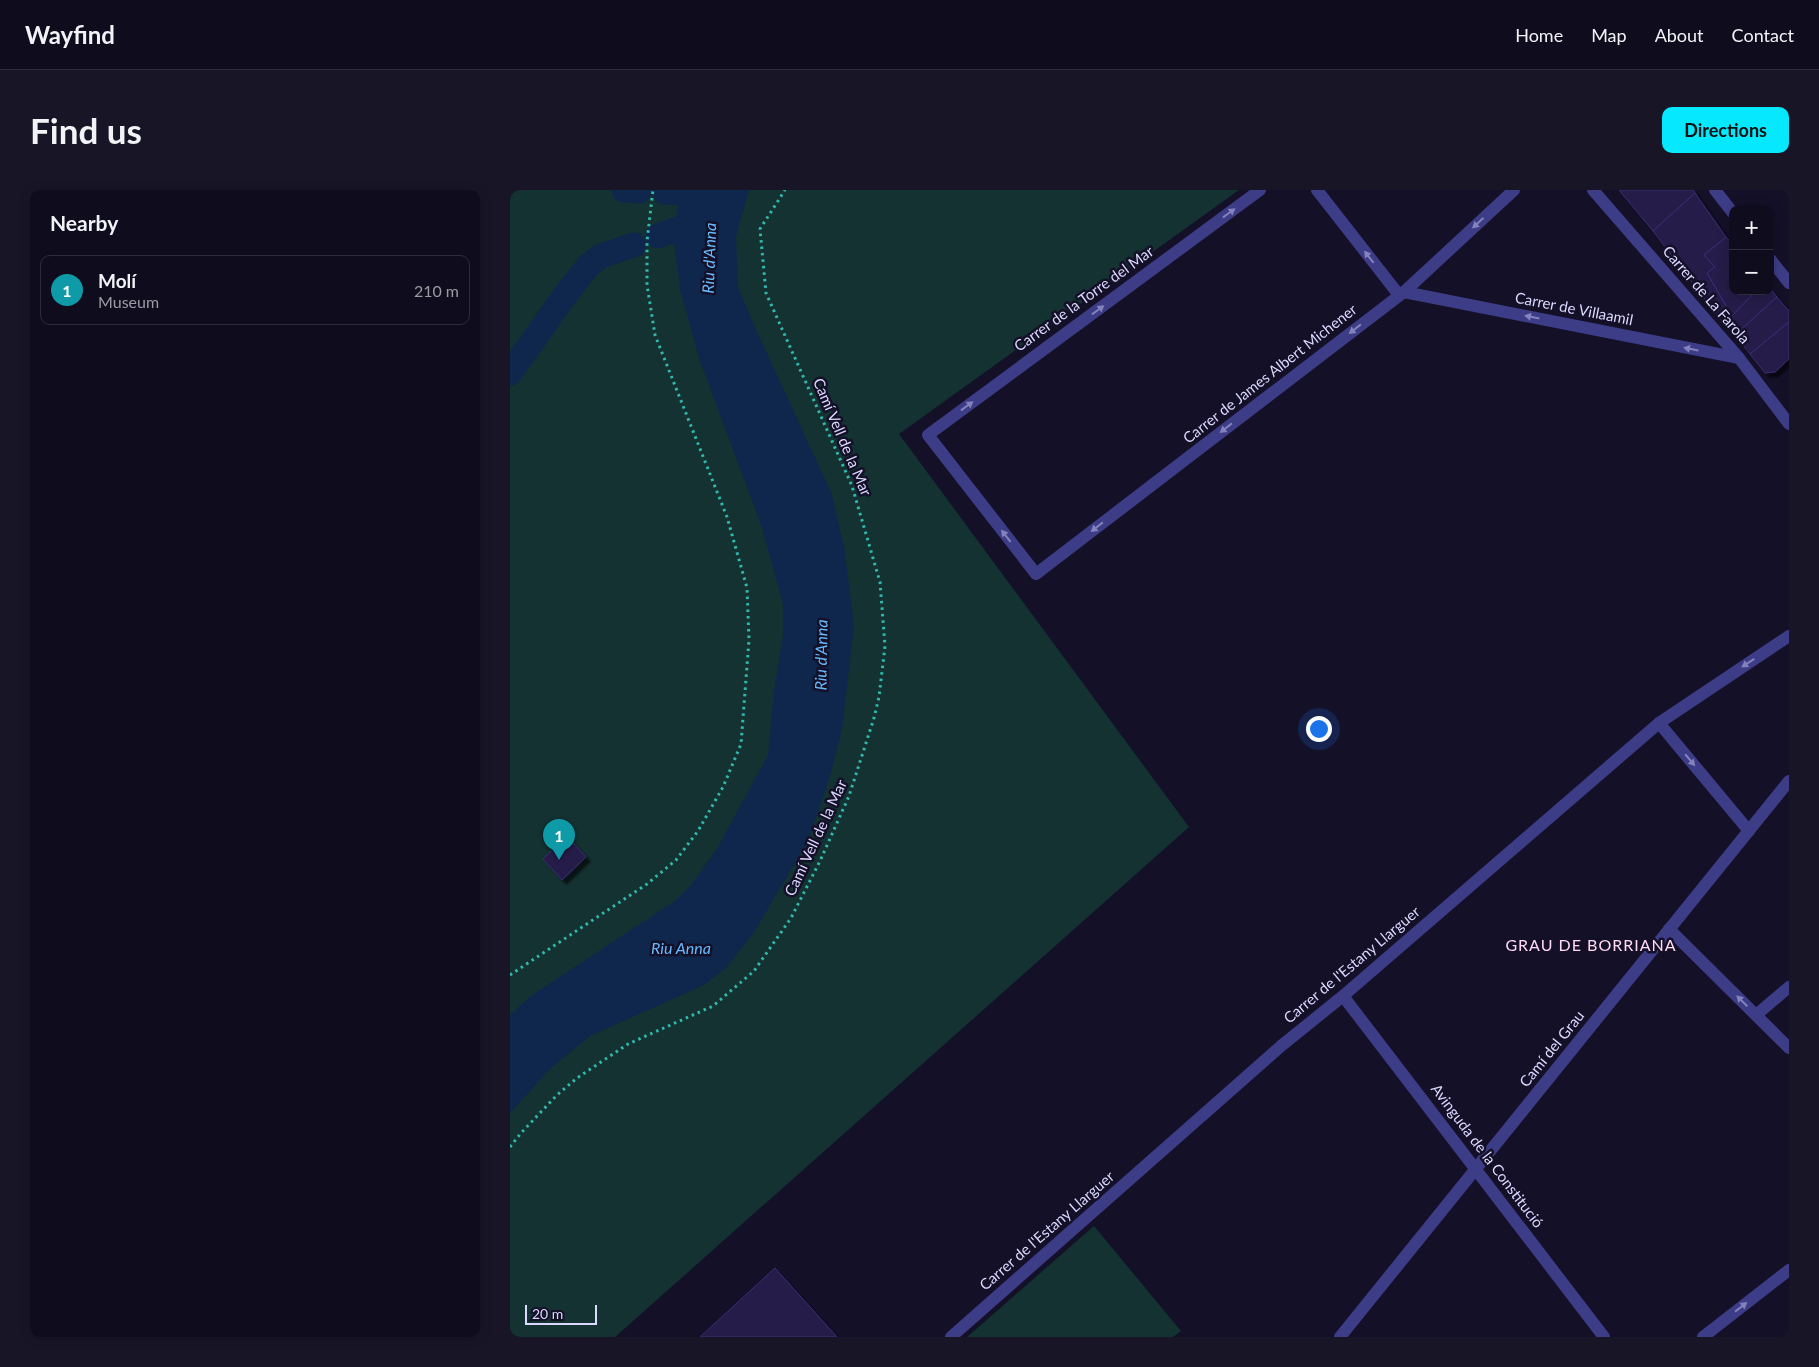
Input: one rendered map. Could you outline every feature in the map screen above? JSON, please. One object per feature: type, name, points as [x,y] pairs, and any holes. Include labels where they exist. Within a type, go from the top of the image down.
[{"type":"street","name":"Carrer de la Torre del Mar","points":[[1036,574],[928,435],[1260,190]]},
{"type":"street","points":[[1317,190],[1401,294]]},
{"type":"street","name":"Carrer de James Albert Michener","points":[[1036,574],[1401,294],[1514,190]]},
{"type":"street","name":"Carrer de La Farola","points":[[1593,190],[1739,358],[1789,424]]},
{"type":"street","points":[[1714,190],[1729,208]]},
{"type":"street","points":[[1774,264],[1789,283]]},
{"type":"street","name":"Carrer de Villaamil","points":[[1401,294],[1739,358]]},
{"type":"street","name":"Carrer de l'Estany Llarguer","points":[[951,1337],[1281,1046],[1344,996],[1658,723],[1789,636]]},
{"type":"street","points":[[1658,723],[1749,831]]},
{"type":"street","name":"Camí del Grau","points":[[1340,1337],[1789,781]]},
{"type":"street","points":[[1669,929],[1789,1048]]},
{"type":"street","points":[[1756,1015],[1789,987]]},
{"type":"street","name":"Avinguda de la Constitució","points":[[1344,996],[1604,1337]]},
{"type":"street","points":[[1703,1337],[1789,1270]]},
{"type":"path","points":[[510,975],[647,884],[676,860],[698,831],[727,779],[741,744],[749,640],[747,588],[727,517],[655,335],[647,285],[647,241],[653,190]]},
{"type":"path","name":"Camí Vell de la Mar","points":[[510,1147],[551,1102],[577,1078],[628,1044],[713,1006],[754,971],[791,918],[820,861],[849,796],[874,718],[879,697],[885,646],[880,582],[852,486],[766,293],[760,229],[785,190]]},
{"type":"green space","points":[[510,190],[1239,190],[899,434],[1189,827],[615,1337],[510,1337]]},
{"type":"green space","points":[[1094,1226],[1181,1331],[1173,1337],[967,1337]]},
{"type":"water","name":"Riu Anna","points":[[679,190],[749,190],[736,237],[738,287],[831,492],[844,546],[854,626],[842,729],[830,776],[808,841],[753,934],[726,968],[704,985],[590,1036],[550,1069],[510,1113],[510,1015],[532,995],[675,901],[691,885],[718,847],[768,755],[774,691],[783,636],[783,604],[762,528],[699,358],[680,289],[674,243]]},
{"type":"building","points":[[1619,190],[1693,190],[1695,193],[1653,231]]},
{"type":"building","points":[[1695,193],[1726,237],[1704,255],[1715,267],[1707,273],[1732,316],[1724,324],[1653,231]]},
{"type":"building","points":[[1726,237],[1729,240],[1729,295],[1752,295],[1732,316],[1707,273],[1715,267],[1704,255]]},
{"type":"building","points":[[1774,293],[1777,297],[1735,335],[1724,324],[1752,295],[1774,295]]},
{"type":"building","points":[[1777,297],[1789,311],[1789,322],[1750,354],[1735,335]]},
{"type":"building","points":[[1789,322],[1789,359],[1775,372],[1765,373],[1750,354]]},
{"type":"building","points":[[567,836],[586,857],[562,880],[543,859]]},
{"type":"building","points":[[775,1268],[837,1337],[700,1337]]},
{"type":"waterway","points":[[624,190],[639,191]]},
{"type":"waterway","points":[[665,192],[711,194]]},
{"type":"waterway","name":"Riu d'Anna","points":[[658,236],[707,219]]},
{"type":"waterway","points":[[510,373],[589,265],[601,256],[634,245]]},
{"type":"place","name":"Molí","points":[[559,860]]},
{"type":"district","name":"GRAU DE BORRIANA","points":[[1591,945]]}]
